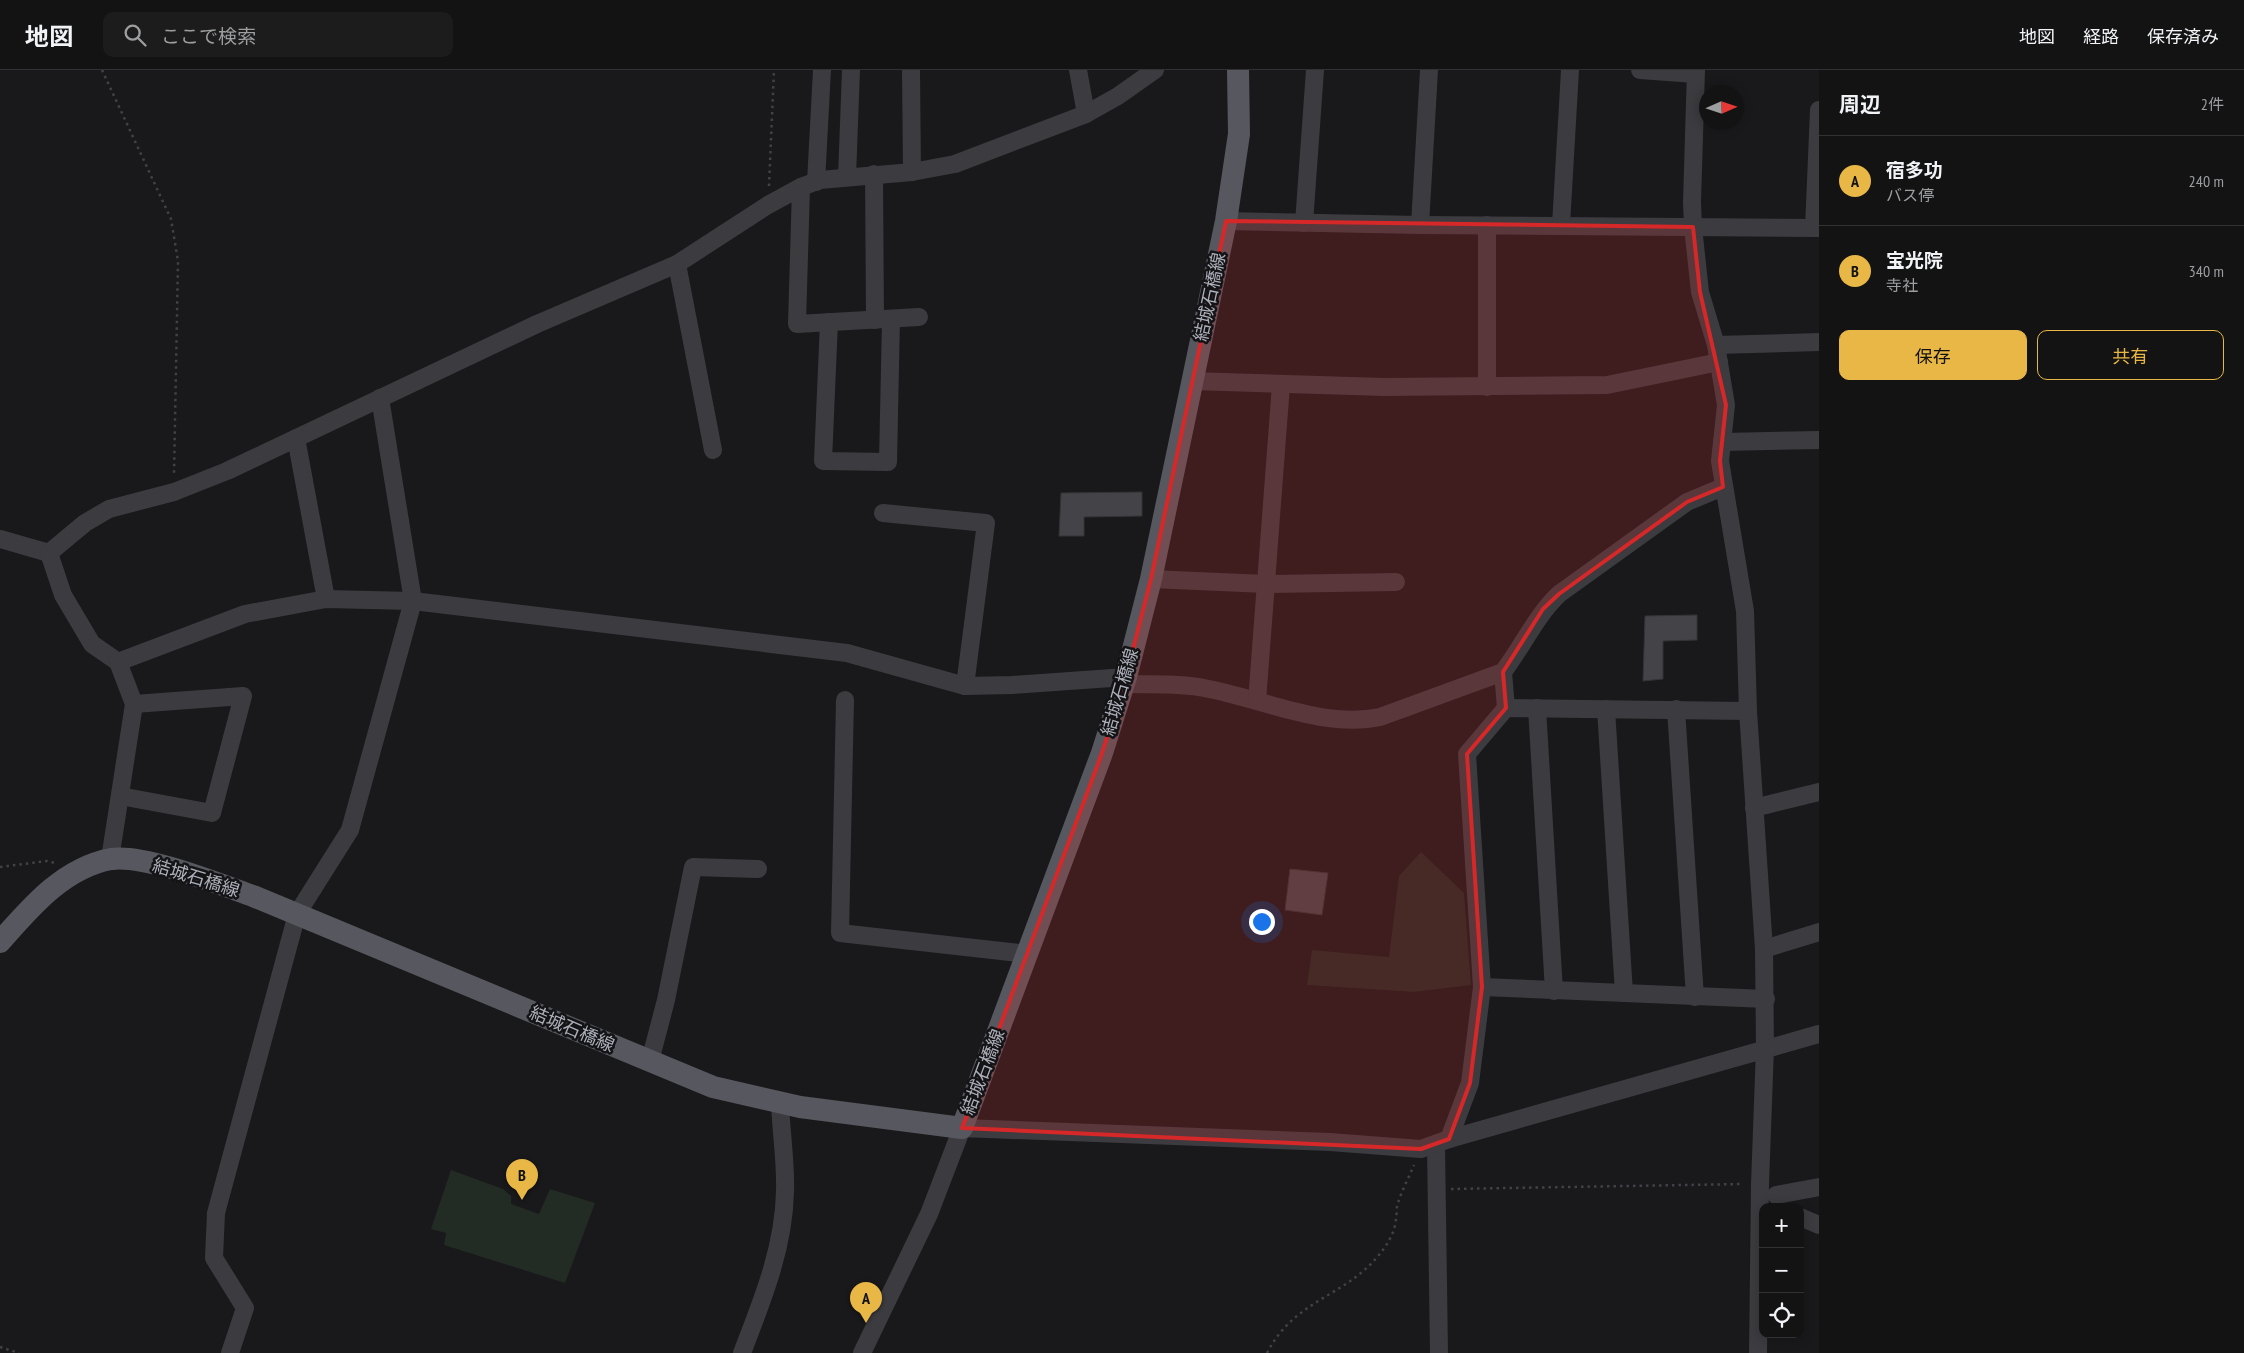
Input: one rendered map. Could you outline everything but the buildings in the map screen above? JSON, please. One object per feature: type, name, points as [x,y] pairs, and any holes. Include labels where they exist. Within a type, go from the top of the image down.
[{"type":"main road","name":"結城石橋線","points":[[0,942],[34,902],[58,883],[110,859],[131,859],[184,872],[296,914],[713,1087],[780,1103],[962,1128],[1102,753],[1125,680],[1151,579],[1226,221],[1239,134],[1238,70]]},
{"type":"street","points":[[822,70],[808,185],[797,324],[919,317]]},
{"type":"street","points":[[847,177],[851,70]]},
{"type":"street","points":[[911,70],[912,172]]},
{"type":"street","points":[[1078,70],[1086,114]]},
{"type":"street","points":[[49,553],[85,523],[109,509],[174,492],[227,470],[537,324],[677,264],[768,204],[808,185],[847,177],[912,172],[955,164],[1086,114],[1118,96],[1155,70]]},
{"type":"street","points":[[1304,222],[1315,70]]},
{"type":"street","points":[[1420,225],[1429,70]]},
{"type":"street","points":[[1561,226],[1570,70]]},
{"type":"street","points":[[1640,70],[1695,72],[1693,227],[1700,292],[1717,353],[1726,405],[1720,461],[1745,610],[1748,711],[1766,999],[1765,1190],[1758,1353]]},
{"type":"street","points":[[1226,221],[1420,225],[1816,228],[1819,110]]},
{"type":"street","points":[[829,322],[823,461],[888,462],[883,319],[874,174]]},
{"type":"street","points":[[1486,387],[1487,225]]},
{"type":"street","points":[[677,264],[713,450]]},
{"type":"street","points":[[1192,381],[1281,385],[1486,387],[1607,384],[1717,353],[1819,342]]},
{"type":"street","points":[[1257,701],[1281,385]]},
{"type":"street","points":[[230,1353],[245,1308],[214,1258],[216,1214],[296,914],[350,830],[413,601],[380,398]]},
{"type":"street","points":[[296,438],[326,599]]},
{"type":"street","points":[[1722,442],[1819,440]]},
{"type":"street","points":[[118,662],[245,614],[326,599],[413,601],[847,653],[965,686],[1125,680],[1203,687],[1336,720],[1366,720],[1503,672],[1515,656],[1543,609],[1558,594],[1687,502],[1723,487]]},
{"type":"street","points":[[883,513],[986,522],[965,686]]},
{"type":"street","points":[[0,539],[49,553]]},
{"type":"street","points":[[49,553],[62,595],[92,644],[118,662],[134,704],[110,859]]},
{"type":"street","points":[[1151,579],[1266,584],[1396,582]]},
{"type":"street","points":[[1439,1353],[1435,1144],[1470,1083],[1482,987],[1467,754],[1506,708],[1503,672]]},
{"type":"street","points":[[120,796],[212,813],[242,696],[134,704]]},
{"type":"street","points":[[845,700],[840,933],[1028,954]]},
{"type":"street","points":[[1506,708],[1748,711]]},
{"type":"street","points":[[1537,708],[1554,991]]},
{"type":"street","points":[[1606,709],[1624,993]]},
{"type":"street","points":[[1676,709],[1695,997]]},
{"type":"street","points":[[1754,808],[1819,792]]},
{"type":"street","points":[[650,1061],[666,1000],[693,868],[758,869]]},
{"type":"street","points":[[1764,949],[1819,932]]},
{"type":"street","points":[[1482,987],[1766,999]]},
{"type":"street","points":[[862,1353],[929,1214],[962,1128],[1330,1142],[1435,1144],[1819,1034]]},
{"type":"street","points":[[742,1353],[769,1284],[782,1229],[785,1191],[780,1103]]},
{"type":"street","points":[[1765,1190],[1819,1186]]},
{"type":"street","points":[[1765,1190],[1783,1203]]},
{"type":"street","points":[[1804,1219],[1819,1225]]},
{"type":"path","points":[[102,70],[171,219],[178,261],[174,492]]},
{"type":"path","points":[[768,204],[774,70]]},
{"type":"path","points":[[0,867],[47,861],[57,863]]},
{"type":"path","points":[[1267,1353],[1276,1337],[1306,1307],[1364,1272],[1380,1255],[1392,1236],[1397,1205],[1435,1144]]},
{"type":"path","points":[[1437,1189],[1765,1190]]},
{"type":"path","points":[[0,1346],[19,1353]]},
{"type":"highlighted area","points":[[1226,221],[1693,227],[1700,292],[1726,405],[1720,461],[1723,487],[1687,502],[1559,594],[1543,609],[1503,672],[1506,708],[1467,754],[1482,987],[1470,1083],[1449,1139],[1421,1149],[962,1128],[1102,753],[1124,684],[1151,579]]},
{"type":"shaded area","points":[[1421,852],[1464,893],[1471,985],[1414,992],[1307,985],[1312,950],[1389,957],[1399,876]]},
{"type":"shaded area","points":[[451,1170],[503,1189],[511,1196],[511,1204],[539,1214],[550,1189],[595,1203],[565,1283],[444,1245],[446,1233],[431,1229]]},
{"type":"place","name":"宝光院","points":[[522,1200]]},
{"type":"place","name":"宿多功","points":[[866,1323]]}]
